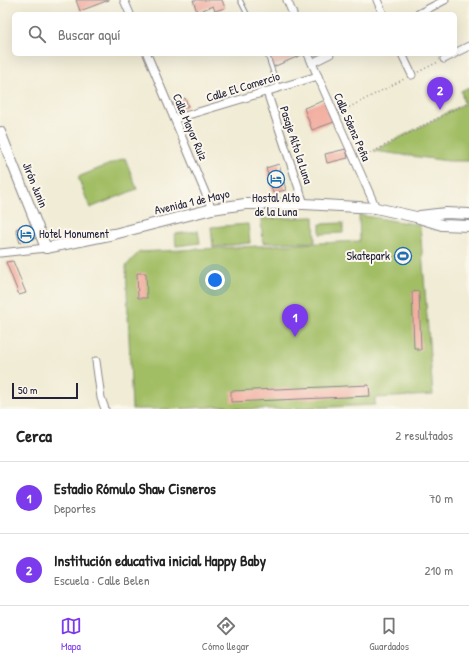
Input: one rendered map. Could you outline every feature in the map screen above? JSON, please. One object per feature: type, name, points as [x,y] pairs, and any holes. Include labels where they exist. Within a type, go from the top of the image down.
[{"type":"street","points":[[124,0],[129,12]]},
{"type":"street","points":[[287,0],[291,12]]},
{"type":"street","points":[[376,0],[382,12]]},
{"type":"street","points":[[422,12],[445,0]]},
{"type":"street","points":[[457,52],[469,46]]},
{"type":"street","name":"Calle Mayor Ruiz","points":[[148,56],[212,208]]},
{"type":"street","name":"Calle Sáenz Peña","points":[[309,56],[376,208]]},
{"type":"street","points":[[312,63],[326,56]]},
{"type":"street","points":[[403,56],[412,75]]},
{"type":"street","points":[[444,59],[450,56]]},
{"type":"street","name":"Calle El Comercio","points":[[175,119],[318,76]]},
{"type":"street","name":"Pasaje Alto la Luna","points":[[267,92],[304,204]]},
{"type":"street","name":"Jirón Junin","points":[[0,132],[46,248]]},
{"type":"street","name":"Avenida 1 de Mayo","points":[[0,253],[46,248],[114,234],[212,208],[245,204],[304,204],[376,208],[416,217],[442,225],[469,226]]},
{"type":"street","name":"Avenida 1 de Mayo","points":[[416,217],[446,213],[469,214]]},
{"type":"street","points":[[96,361],[101,398],[105,409]]},
{"type":"lane","points":[[240,0],[246,12]]},
{"type":"lane","points":[[268,56],[278,88]]},
{"type":"path","points":[[335,115],[444,59]]},
{"type":"path","points":[[355,161],[469,102]]},
{"type":"green space","points":[[469,87],[469,161],[448,161],[374,151],[464,104],[461,91]]},
{"type":"green space","points":[[125,158],[137,189],[90,208],[78,177]]},
{"type":"green space","points":[[359,215],[420,225],[433,395],[375,398],[375,405],[283,409],[228,409],[227,406],[173,409],[132,409],[126,266],[139,252],[360,241]]},
{"type":"green space","points":[[314,217],[315,242],[263,243],[261,219]]},
{"type":"green space","points":[[343,223],[343,233],[320,234],[320,224]]},
{"type":"green space","points":[[248,224],[250,243],[213,247],[211,227]]},
{"type":"green space","points":[[198,231],[200,243],[176,246],[175,234]]},
{"type":"building","points":[[76,0],[109,0],[80,11]]},
{"type":"building","points":[[193,0],[222,0],[225,8],[215,11],[213,6],[197,12]]},
{"type":"building","points":[[269,56],[299,56],[273,67]]},
{"type":"building","points":[[185,98],[188,106],[177,111],[173,103]]},
{"type":"building","points":[[326,100],[334,122],[312,130],[304,108]]},
{"type":"building","points":[[346,149],[348,158],[327,163],[325,154]]},
{"type":"building","name":"Hostal Alto de la Luna","points":[[279,164],[286,190],[273,193],[266,168]]},
{"type":"building","name":"Hotel Monument","points":[[33,225],[37,238],[20,243],[16,229]]},
{"type":"building","points":[[13,261],[26,293],[19,295],[6,262]]},
{"type":"building","points":[[137,273],[146,273],[147,298],[138,298]]},
{"type":"building","points":[[419,291],[421,350],[417,350],[417,348],[414,348],[412,292]]},
{"type":"building","points":[[369,385],[370,396],[231,402],[231,391]]},
{"type":"place","name":"Institución educativa inicial Happy Baby","points":[[440,110]]},
{"type":"place","name":"Hostal Alto de la Luna","points":[[276,179]]},
{"type":"place","name":"Hotel Monument","points":[[26,234]]},
{"type":"place","name":"Skatepark","points":[[403,256]]},
{"type":"place","name":"Estadio Rómulo Shaw Cisneros","points":[[295,337]]}]
